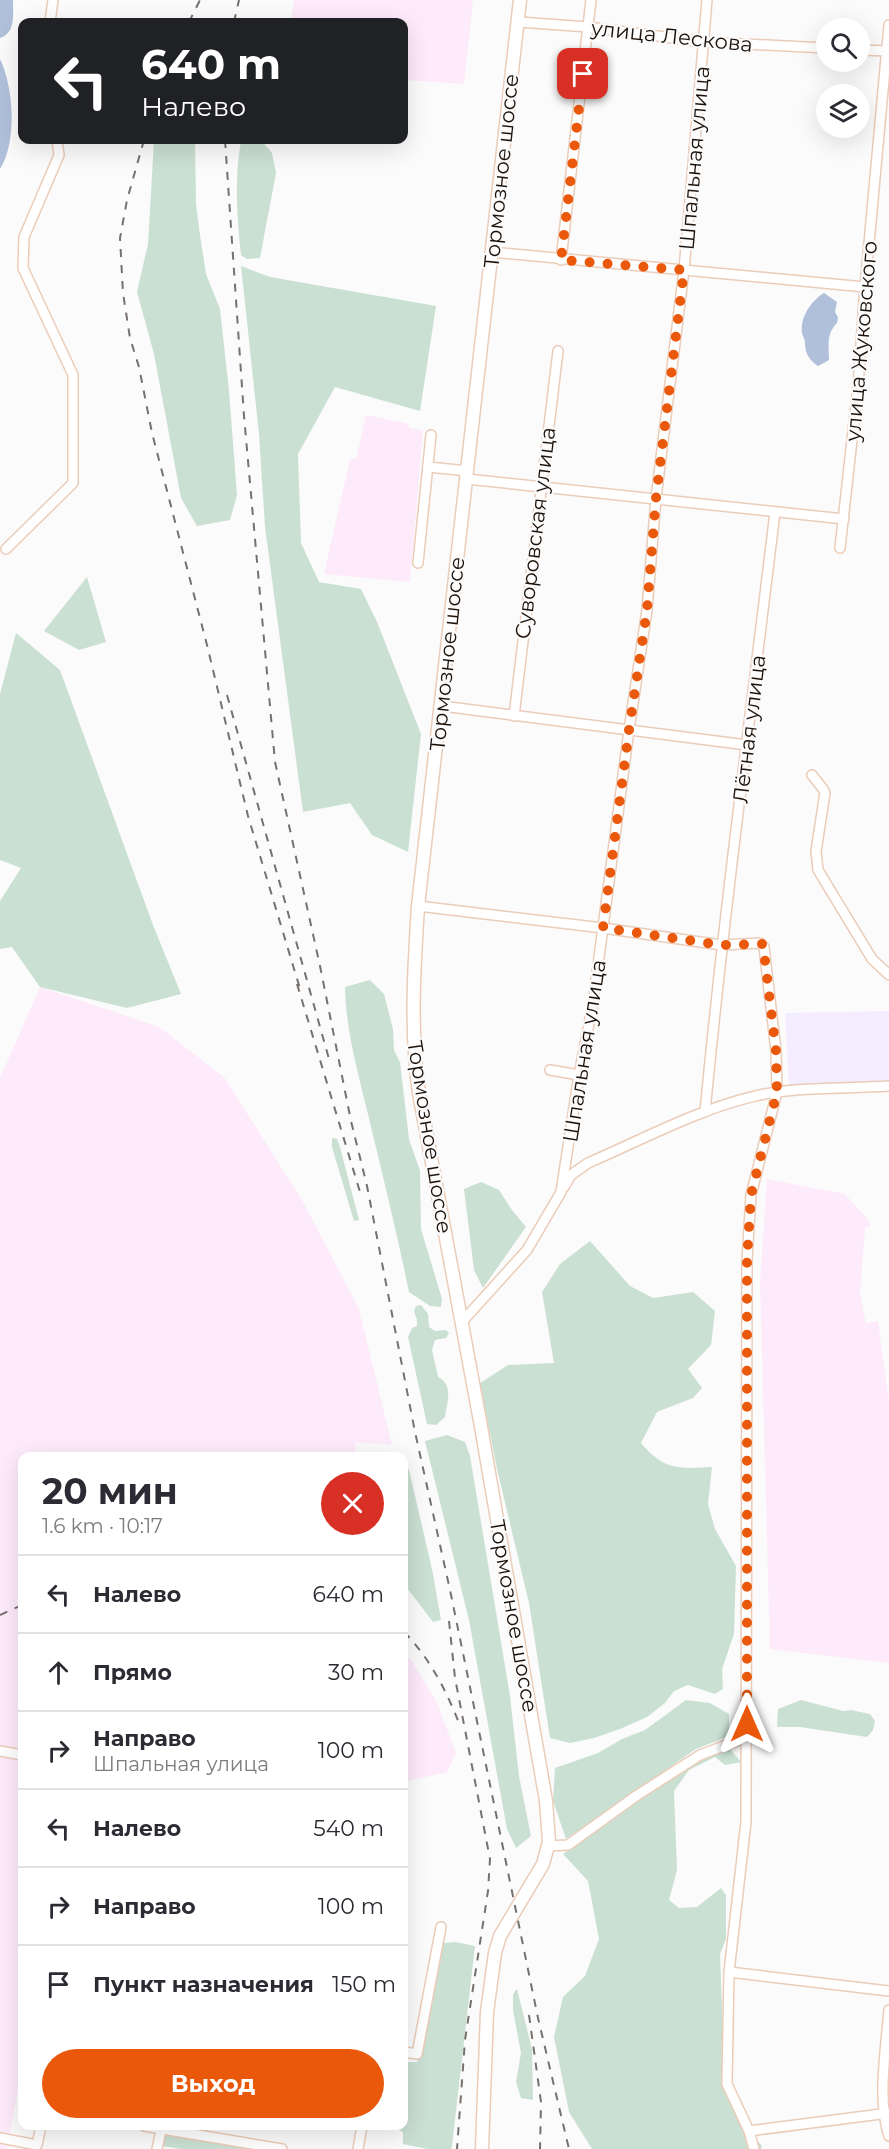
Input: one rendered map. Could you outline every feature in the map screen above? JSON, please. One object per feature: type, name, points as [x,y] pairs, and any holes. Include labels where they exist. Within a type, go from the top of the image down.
[{"type":"street","points":[[51,18],[53,0]]},
{"type":"street","name":"Тормозное шоссе","points":[[482,2149],[488,2012],[495,1953],[500,1936],[543,1864],[548,1845],[546,1801],[415,1064],[412,998],[418,906],[520,0]]},
{"type":"street","points":[[561,260],[591,0]]},
{"type":"street","name":"Шпальная улица","points":[[461,1323],[527,1250],[561,1192],[593,1003],[647,610],[656,498],[684,270],[706,0]]},
{"type":"street","name":"улица Лескова","points":[[519,22],[588,27],[704,42],[816,48]]},
{"type":"street","name":"улица Жуковского","points":[[840,548],[858,386],[889,25]]},
{"type":"street","points":[[870,50],[888,51]]},
{"type":"street","points":[[6,549],[73,483],[73,375],[22,268],[24,237],[59,155],[58,144]]},
{"type":"street","points":[[492,252],[865,287]]},
{"type":"street","name":"Суворовская улица","points":[[514,716],[558,351]]},
{"type":"street","points":[[418,563],[431,435]]},
{"type":"street","points":[[428,466],[467,475],[540,486],[844,519]]},
{"type":"street","name":"Лётная улица","points":[[705,1112],[721,945],[775,512]]},
{"type":"street","points":[[442,706],[747,745]]},
{"type":"street","points":[[812,775],[825,794],[816,852],[818,870],[872,959],[889,975]]},
{"type":"street","points":[[418,906],[721,945],[760,943],[764,946],[776,1051],[777,1092],[751,1195],[747,1260],[746,1822],[729,1972],[727,2084],[749,2131],[754,2149]]},
{"type":"street","points":[[550,1070],[579,1075]]},
{"type":"street","points":[[561,1192],[571,1175],[588,1163],[705,1112],[750,1097],[777,1092],[889,1086]]},
{"type":"street","points":[[548,1845],[568,1845],[636,1796],[700,1755],[747,1737]]},
{"type":"street","points":[[0,1751],[18,1754]]},
{"type":"street","points":[[408,2053],[417,2054],[441,1927]]},
{"type":"street","points":[[729,1972],[889,1991]]},
{"type":"street","points":[[889,2010],[885,2058],[886,2113],[889,2136]]},
{"type":"street","points":[[749,2131],[886,2113]]},
{"type":"street","points":[[0,2138],[37,2145],[40,2130]]},
{"type":"street","points":[[157,2149],[161,2130]]},
{"type":"street","points":[[178,2130],[282,2149]]},
{"type":"street","points":[[358,2149],[361,2130]]},
{"type":"shaded area","points":[[294,0],[473,0],[464,84],[408,80],[408,18],[292,18]]},
{"type":"shaded area","points":[[366,415],[409,424],[409,428],[423,430],[410,582],[324,574],[350,459],[356,459]]},
{"type":"shaded area","points":[[40,987],[159,1027],[224,1077],[303,1202],[359,1309],[392,1445],[355,1442],[355,1452],[18,1452],[18,2089],[7,2149],[0,2149],[0,1078]]},
{"type":"shaded area","points":[[889,1011],[889,1081],[789,1085],[785,1013]]},
{"type":"shaded area","points":[[767,1179],[845,1194],[869,1221],[870,1227],[865,1227],[860,1294],[866,1323],[878,1321],[889,1403],[889,1663],[770,1649],[760,1283]]},
{"type":"shaded area","points":[[408,1657],[437,1703],[456,1753],[447,1772],[408,1781]]},
{"type":"green space","points":[[154,144],[195,144],[196,204],[200,235],[206,274],[220,309],[229,391],[237,495],[230,520],[197,526],[181,498],[154,354],[137,292],[148,244]]},
{"type":"green space","points":[[241,144],[264,144],[272,153],[276,173],[260,258],[247,259],[241,255],[237,169]]},
{"type":"green space","points":[[241,266],[270,277],[436,306],[420,411],[335,387],[298,454],[301,543],[319,582],[361,589],[377,622],[421,734],[408,852],[372,835],[350,803],[303,812],[265,527],[259,434]]},
{"type":"green space","points":[[87,577],[106,642],[79,650],[44,631]]},
{"type":"green space","points":[[16,633],[60,670],[153,925],[181,994],[127,1008],[40,987],[12,947],[0,949],[0,901],[21,868],[0,860],[0,694]]},
{"type":"green space","points":[[370,980],[384,994],[393,1029],[394,1050],[400,1062],[409,1139],[420,1171],[421,1229],[442,1299],[441,1307],[430,1306],[409,1292],[355,1059],[348,1023],[345,987]]},
{"type":"green space","points":[[332,1138],[337,1139],[340,1147],[359,1220],[354,1221],[332,1147]]},
{"type":"green space","points":[[481,1182],[499,1190],[526,1227],[483,1288],[474,1270],[464,1189]]},
{"type":"green space","points":[[590,1241],[630,1286],[653,1298],[693,1292],[715,1311],[711,1345],[688,1369],[702,1388],[693,1398],[657,1412],[641,1443],[657,1458],[672,1466],[712,1467],[708,1504],[715,1529],[736,1566],[734,1634],[722,1669],[723,1689],[715,1694],[688,1685],[674,1691],[665,1703],[647,1717],[594,1738],[570,1743],[550,1738],[529,1603],[497,1469],[480,1383],[508,1365],[554,1363],[542,1292],[560,1264]]},
{"type":"green space","points":[[421,1305],[428,1314],[429,1327],[435,1331],[446,1330],[449,1333],[446,1338],[435,1340],[432,1350],[438,1377],[443,1380],[448,1389],[445,1417],[436,1425],[427,1424],[408,1337],[412,1328],[417,1326],[414,1311],[416,1306]]},
{"type":"green space","points":[[447,1435],[465,1442],[470,1456],[510,1696],[519,1776],[531,1836],[516,1848],[507,1829],[469,1620],[425,1441]]},
{"type":"green space","points":[[408,1468],[432,1569],[441,1620],[433,1622],[408,1589]]},
{"type":"green space","points":[[686,1700],[710,1703],[729,1714],[729,1736],[696,1749],[566,1839],[553,1801],[555,1768],[598,1753],[622,1739],[645,1730]]},
{"type":"green space","points":[[801,1700],[843,1711],[851,1710],[870,1714],[875,1721],[873,1730],[867,1737],[800,1727],[777,1727],[778,1709]]},
{"type":"green space","points":[[730,1749],[741,1762],[725,1765],[715,1757],[689,1770],[674,1791],[677,1870],[669,1900],[679,1908],[697,1907],[721,1888],[726,1895],[726,1939],[720,1954],[725,2085],[742,2124],[762,2146],[761,2149],[592,2149],[569,2112],[554,2037],[563,1997],[585,1976],[599,1939],[588,1881],[563,1854],[685,1766]]},
{"type":"green space","points":[[455,1942],[475,1946],[452,2146],[451,2149],[427,2149],[403,2144],[403,2132],[399,2130],[408,2130],[408,2062],[417,2062],[442,1943]]},
{"type":"green space","points":[[517,1989],[532,2049],[533,2100],[521,2098],[516,2082],[521,2053],[513,2010],[513,1994]]},
{"type":"green space","points":[[164,2134],[255,2149],[181,2149],[162,2146]]},
{"type":"water","points":[[0,0],[13,0],[13,11],[9,32],[0,38]]},
{"type":"water","points":[[0,59],[11,99],[12,115],[9,144],[0,169]]},
{"type":"water","points":[[824,293],[837,302],[835,312],[838,317],[830,336],[829,360],[818,366],[807,353],[802,327],[807,310]]},
{"type":"railway","points":[[191,18],[200,0]]},
{"type":"railway","points":[[235,18],[239,0]]},
{"type":"railway","points":[[143,144],[127,200],[120,238],[123,293],[130,338],[248,816],[301,992]]},
{"type":"railway","points":[[225,144],[244,416],[275,762],[351,1121],[367,1186],[415,1432],[538,2018],[569,2149]]},
{"type":"railway","points":[[227,695],[329,1059]]},
{"type":"railway","points":[[297,984],[360,1192]]},
{"type":"railway","points":[[0,1615],[18,1607]]},
{"type":"railway","points":[[449,1621],[455,1678],[490,1859],[488,1891],[465,2040],[457,2149]]},
{"type":"railway","points":[[408,1636],[436,1674],[459,1723]]},
{"type":"railway","points":[[529,2015],[541,2102],[540,2149]]},
{"type":"route","points":[[583,74],[561,260],[684,270],[656,498],[647,610],[603,928],[721,945],[763,944],[776,1051],[777,1092],[751,1195],[747,1260],[747,1724]]}]
